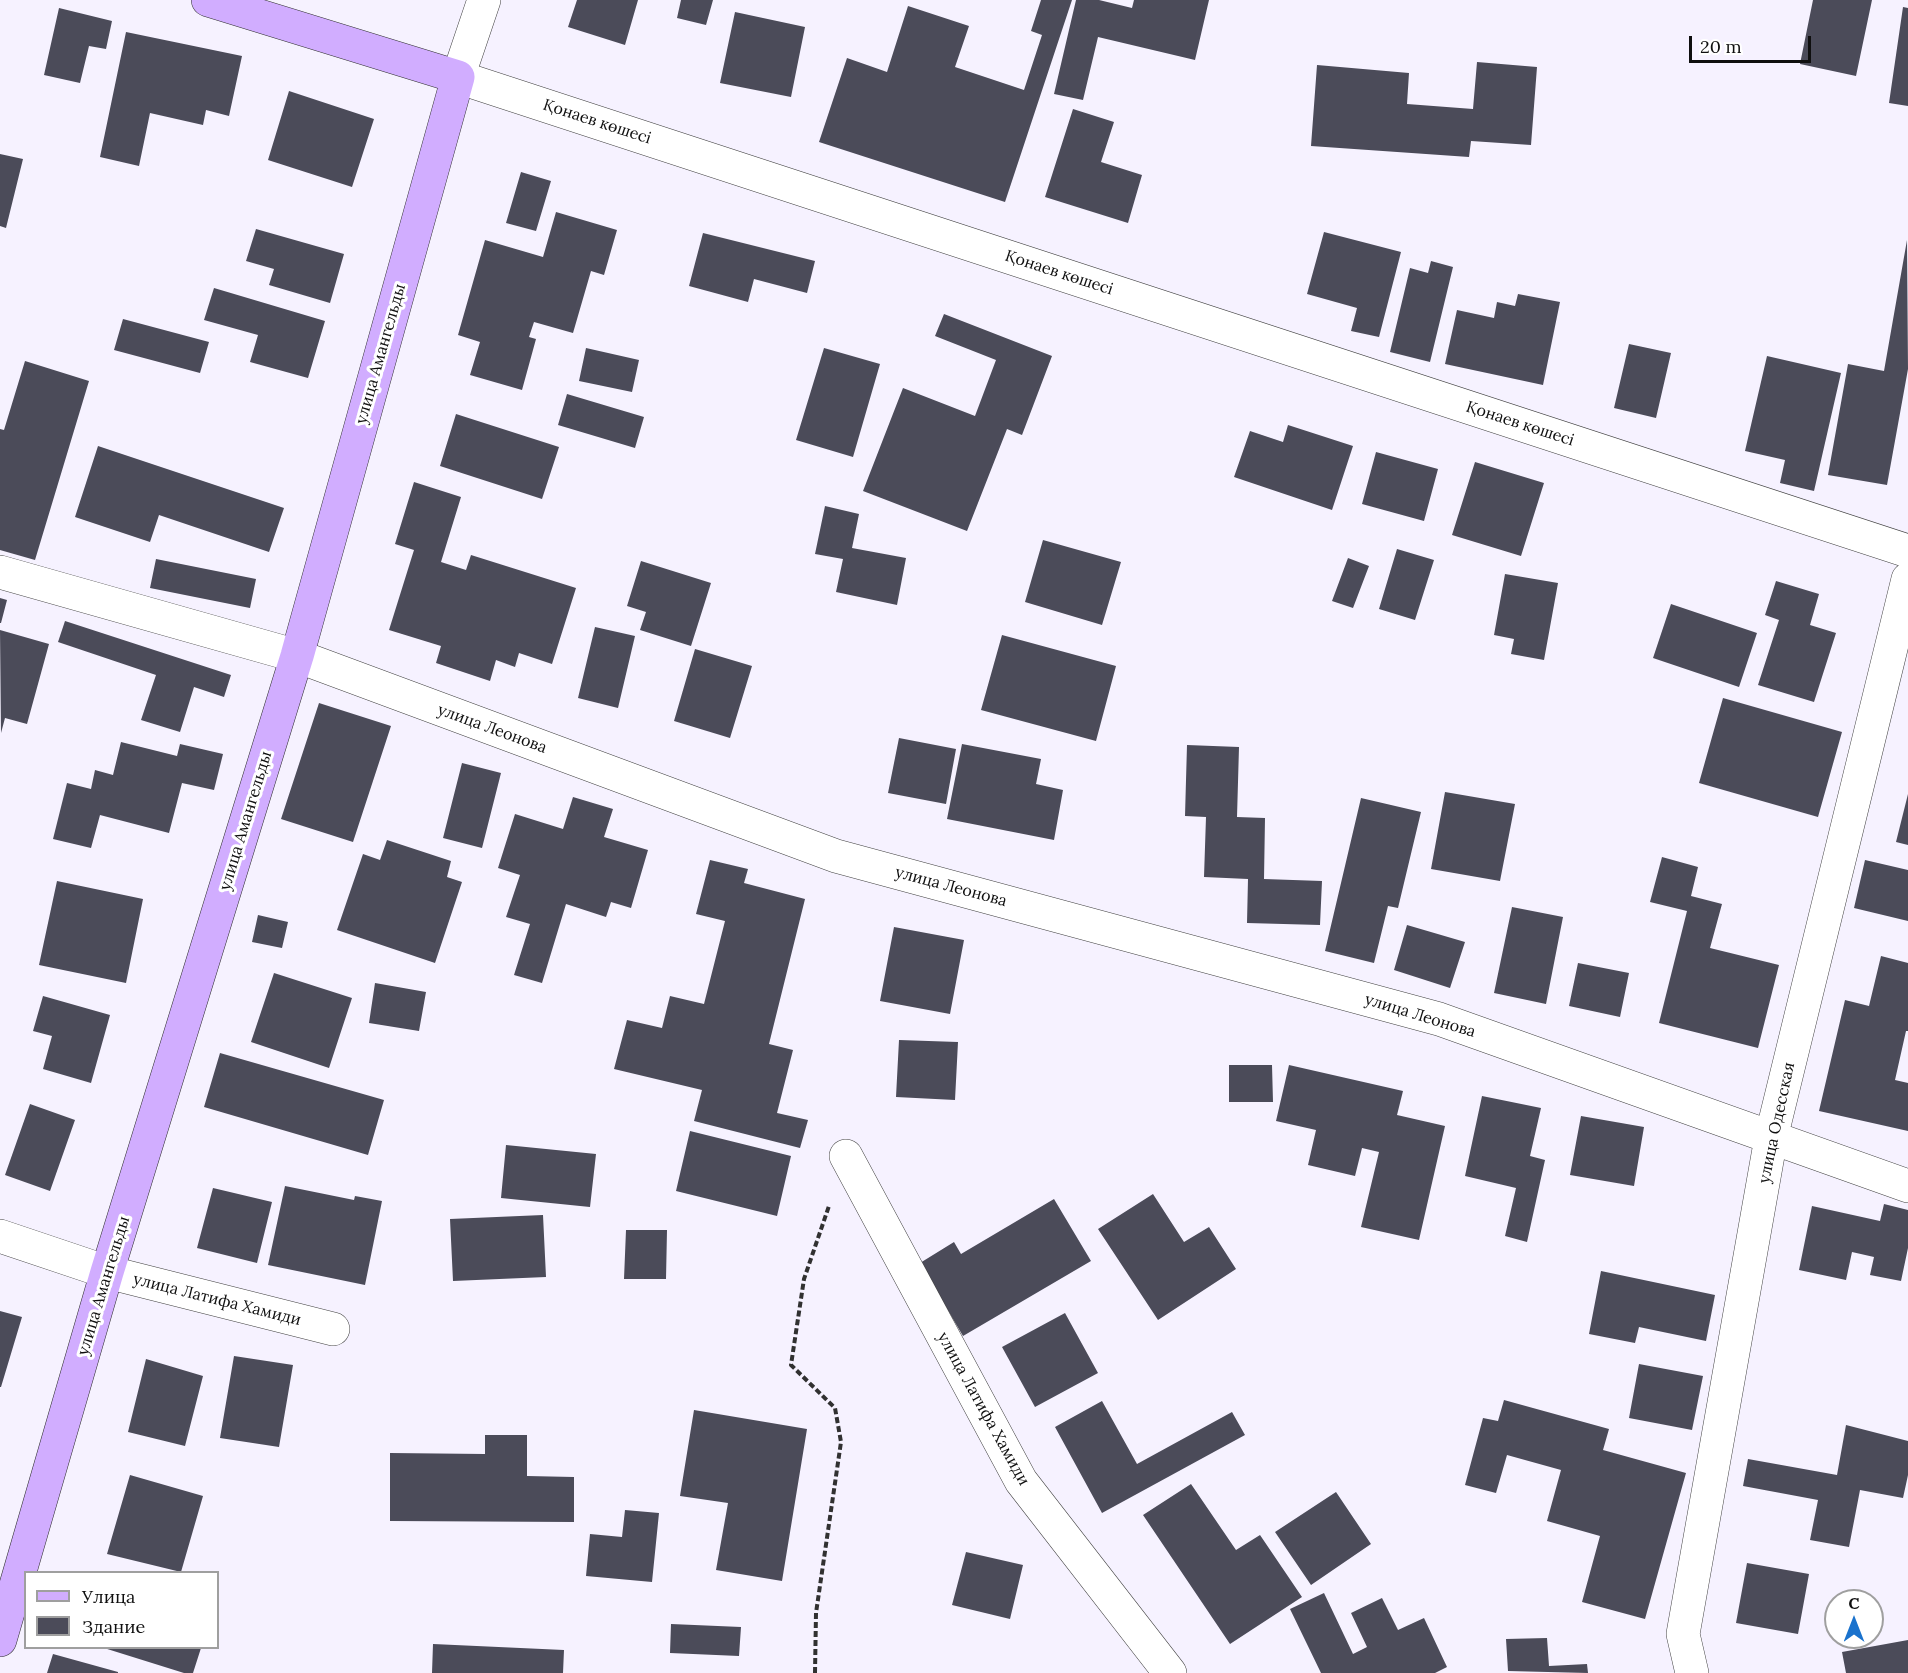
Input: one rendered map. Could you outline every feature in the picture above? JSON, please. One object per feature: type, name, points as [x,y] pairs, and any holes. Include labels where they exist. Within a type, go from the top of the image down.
[{"type":"main road","name":"Қонаев көшесі","points":[[208,0],[458,77]]},
{"type":"main road","name":"улица Амангельды","points":[[0,1640],[107,1272],[297,656],[458,77]]},
{"type":"street","name":"улица Амангельды","points":[[458,77],[484,0]]},
{"type":"street","name":"Қонаев көшесі","points":[[458,77],[1908,551]]},
{"type":"street","name":"улица Леонова","points":[[0,572],[297,656],[836,856],[1438,1019],[1908,1186]]},
{"type":"street","name":"улица Одесская","points":[[1692,1673],[1683,1634],[1771,1138],[1908,579]]},
{"type":"street","name":"улица Латифа Хамиди","points":[[846,1156],[1020,1481],[1170,1673]]},
{"type":"street","name":"улица Латифа Хамиди","points":[[0,1236],[107,1272],[333,1329]]},
{"type":"path","points":[[815,1673],[816,1613],[841,1442],[836,1408],[790,1365],[804,1280],[846,1156]]},
{"type":"building","points":[[577,0],[638,0],[625,45],[568,27]]},
{"type":"building","points":[[681,0],[713,0],[706,25],[677,18]]},
{"type":"building","points":[[1041,0],[1072,0],[1005,202],[819,142],[847,58],[887,72],[908,6],[969,26],[955,67],[1024,90],[1042,35],[1031,31]]},
{"type":"building","points":[[1076,0],[1099,0],[1132,8],[1134,0],[1209,0],[1195,60],[1098,37],[1083,100],[1054,94]]},
{"type":"building","points":[[1813,0],[1872,0],[1856,76],[1800,64]]},
{"type":"building","points":[[1903,7],[1908,8],[1908,106],[1889,103]]},
{"type":"building","points":[[59,8],[112,21],[106,49],[89,46],[80,83],[44,75]]},
{"type":"building","points":[[735,12],[805,27],[791,97],[720,83]]},
{"type":"building","points":[[126,32],[242,56],[229,116],[206,110],[203,125],[150,113],[139,166],[100,157]]},
{"type":"building","points":[[1477,62],[1537,67],[1531,145],[1471,141],[1469,157],[1311,146],[1317,65],[1409,73],[1407,104],[1473,109]]},
{"type":"building","points":[[289,91],[374,119],[352,187],[268,160]]},
{"type":"building","points":[[1073,109],[1114,122],[1101,162],[1142,175],[1128,223],[1045,197]]},
{"type":"building","points":[[0,154],[23,159],[6,228],[0,226]]},
{"type":"building","points":[[521,172],[551,181],[536,231],[506,223]]},
{"type":"building","points":[[556,212],[617,230],[604,275],[591,271],[573,333],[534,322],[529,337],[536,339],[522,390],[470,375],[480,342],[458,335],[485,240],[543,257]]},
{"type":"building","points":[[256,229],[344,254],[330,303],[269,285],[274,269],[246,261]]},
{"type":"building","points":[[1324,232],[1401,252],[1379,337],[1351,331],[1357,308],[1307,294]]},
{"type":"building","points":[[703,233],[815,261],[807,293],[754,279],[748,302],[689,286]]},
{"type":"building","points":[[1907,240],[1908,369],[1887,485],[1828,475],[1848,364],[1884,371]]},
{"type":"building","points":[[1431,261],[1453,267],[1430,362],[1390,352],[1410,268],[1428,273]]},
{"type":"building","points":[[214,288],[325,321],[308,378],[250,362],[258,335],[204,320]]},
{"type":"building","points":[[1518,294],[1560,302],[1543,385],[1445,364],[1457,310],[1494,318],[1497,302],[1515,306]]},
{"type":"building","points":[[944,314],[1052,356],[1022,435],[1007,429],[967,531],[863,491],[903,388],[975,416],[996,360],[935,336]]},
{"type":"building","points":[[123,319],[209,342],[200,373],[114,350]]},
{"type":"building","points":[[1629,344],[1671,353],[1656,418],[1614,408]]},
{"type":"building","points":[[586,348],[639,360],[632,392],[579,381]]},
{"type":"building","points":[[824,348],[880,364],[853,457],[796,440]]},
{"type":"building","points":[[1767,356],[1841,373],[1814,491],[1780,483],[1785,460],[1745,451]]},
{"type":"building","points":[[25,361],[89,381],[35,560],[0,550],[0,429],[4,430]]},
{"type":"building","points":[[567,394],[644,417],[635,448],[558,425]]},
{"type":"building","points":[[456,414],[559,447],[542,499],[440,466]]},
{"type":"building","points":[[1288,425],[1353,446],[1332,510],[1234,477],[1250,431],[1283,442]]},
{"type":"building","points":[[98,446],[284,508],[269,552],[159,515],[150,542],[75,517]]},
{"type":"building","points":[[1376,452],[1438,469],[1424,521],[1362,504]]},
{"type":"building","points":[[1475,462],[1544,483],[1521,556],[1452,535]]},
{"type":"building","points":[[414,482],[461,497],[441,562],[466,570],[471,555],[576,588],[552,664],[519,653],[515,667],[496,660],[490,681],[436,663],[441,646],[389,630],[414,550],[395,544]]},
{"type":"building","points":[[825,506],[859,514],[852,548],[906,558],[897,605],[836,592],[843,559],[815,554]]},
{"type":"building","points":[[1043,540],[1121,562],[1102,625],[1025,602]]},
{"type":"building","points":[[1397,549],[1434,560],[1415,620],[1379,609]]},
{"type":"building","points":[[1348,558],[1369,566],[1353,608],[1332,601]]},
{"type":"building","points":[[156,559],[256,579],[250,608],[150,588]]},
{"type":"building","points":[[641,561],[711,583],[691,646],[640,630],[646,612],[627,606]]},
{"type":"building","points":[[1505,574],[1558,583],[1544,660],[1511,654],[1514,639],[1494,635]]},
{"type":"building","points":[[1776,581],[1819,594],[1810,625],[1836,633],[1814,702],[1758,685],[1779,620],[1765,615]]},
{"type":"building","points":[[0,598],[7,600],[1,623],[0,623]]},
{"type":"building","points":[[1671,604],[1757,633],[1739,687],[1653,658]]},
{"type":"building","points":[[65,621],[231,675],[224,697],[194,687],[180,732],[141,720],[156,675],[58,642]]},
{"type":"building","points":[[595,627],[635,636],[618,708],[578,698]]},
{"type":"building","points":[[0,630],[49,644],[27,724],[5,718],[1,733]]},
{"type":"building","points":[[1002,635],[1116,666],[1096,741],[981,710]]},
{"type":"building","points":[[695,649],[752,666],[730,738],[674,721]]},
{"type":"building","points":[[1723,698],[1842,732],[1818,817],[1699,783]]},
{"type":"building","points":[[319,703],[391,726],[353,842],[281,819]]},
{"type":"building","points":[[899,738],[956,749],[946,804],[888,793]]},
{"type":"building","points":[[121,742],[177,756],[180,744],[223,754],[214,790],[182,783],[169,833],[100,815],[91,848],[53,839],[67,783],[91,789],[95,770],[113,775]]},
{"type":"building","points":[[962,744],[1041,759],[1036,784],[1063,790],[1054,840],[947,819]]},
{"type":"building","points":[[1187,745],[1239,747],[1237,817],[1265,818],[1264,879],[1322,881],[1320,925],[1247,923],[1248,879],[1204,877],[1206,817],[1185,816]]},
{"type":"building","points":[[462,763],[501,773],[482,848],[443,838]]},
{"type":"building","points":[[1445,792],[1515,804],[1500,881],[1431,869]]},
{"type":"building","points":[[1908,794],[1908,845],[1896,842]]},
{"type":"building","points":[[573,797],[613,809],[604,837],[648,850],[631,908],[611,902],[606,917],[566,904],[542,983],[514,975],[530,924],[506,917],[520,875],[498,868],[515,814],[563,829]]},
{"type":"building","points":[[1361,798],[1421,812],[1398,908],[1388,906],[1374,963],[1325,951]]},
{"type":"building","points":[[387,840],[451,861],[447,877],[462,882],[435,963],[337,930],[363,854],[380,860]]},
{"type":"building","points":[[1662,857],[1698,867],[1691,896],[1722,904],[1710,948],[1779,965],[1758,1048],[1659,1023],[1687,911],[1650,902]]},
{"type":"building","points":[[710,860],[748,869],[744,883],[805,899],[769,1044],[793,1050],[777,1113],[808,1120],[800,1148],[694,1121],[702,1090],[614,1069],[627,1020],[662,1028],[670,996],[704,1004],[725,921],[696,914]]},
{"type":"building","points":[[1865,860],[1908,870],[1908,921],[1854,908]]},
{"type":"building","points":[[57,881],[143,899],[126,983],[39,965]]},
{"type":"building","points":[[1512,907],[1563,917],[1546,1004],[1494,993]]},
{"type":"building","points":[[258,915],[288,922],[282,948],[252,942]]},
{"type":"building","points":[[1407,925],[1465,942],[1450,988],[1394,970]]},
{"type":"building","points":[[894,927],[964,940],[950,1014],[880,1001]]},
{"type":"building","points":[[1881,956],[1908,963],[1908,1031],[1906,1031],[1895,1080],[1908,1083],[1908,1131],[1819,1111],[1845,1000],[1869,1006]]},
{"type":"building","points":[[1578,963],[1629,973],[1620,1017],[1569,1006]]},
{"type":"building","points":[[274,973],[352,998],[329,1068],[251,1042]]},
{"type":"building","points":[[375,983],[426,992],[419,1031],[369,1023]]},
{"type":"building","points":[[43,996],[110,1015],[91,1083],[43,1069],[52,1036],[33,1031]]},
{"type":"building","points":[[899,1040],[958,1042],[955,1100],[896,1097]]},
{"type":"building","points":[[220,1053],[384,1100],[368,1155],[204,1107]]},
{"type":"building","points":[[1229,1065],[1272,1065],[1273,1102],[1229,1102]]},
{"type":"building","points":[[1289,1065],[1403,1091],[1397,1115],[1445,1126],[1419,1240],[1361,1227],[1379,1152],[1362,1148],[1355,1176],[1308,1165],[1316,1130],[1276,1121]]},
{"type":"building","points":[[1482,1096],[1541,1108],[1530,1156],[1545,1160],[1527,1242],[1505,1236],[1516,1188],[1465,1176]]},
{"type":"building","points":[[30,1104],[75,1120],[50,1191],[5,1175]]},
{"type":"building","points":[[1581,1116],[1644,1127],[1634,1186],[1570,1175]]},
{"type":"building","points":[[690,1131],[791,1156],[777,1216],[676,1191]]},
{"type":"building","points":[[506,1145],[596,1154],[590,1207],[501,1198]]},
{"type":"building","points":[[285,1186],[354,1200],[355,1196],[382,1201],[365,1285],[268,1265]]},
{"type":"building","points":[[213,1188],[272,1202],[257,1263],[197,1248]]},
{"type":"building","points":[[1153,1194],[1184,1242],[1209,1227],[1236,1269],[1158,1320],[1098,1229]]},
{"type":"building","points":[[1054,1199],[1091,1261],[963,1336],[920,1263],[954,1242],[961,1254]]},
{"type":"building","points":[[1884,1204],[1908,1210],[1908,1248],[1901,1281],[1870,1275],[1874,1257],[1852,1252],[1846,1280],[1799,1270],[1812,1206],[1880,1221]]},
{"type":"building","points":[[543,1215],[546,1277],[453,1281],[450,1219]]},
{"type":"building","points":[[626,1230],[667,1230],[666,1279],[624,1279]]},
{"type":"building","points":[[1601,1271],[1715,1295],[1706,1341],[1639,1327],[1635,1343],[1589,1334]]},
{"type":"building","points":[[0,1311],[22,1317],[1,1387],[0,1387]]},
{"type":"building","points":[[1065,1313],[1098,1373],[1035,1407],[1002,1347]]},
{"type":"building","points":[[234,1356],[293,1365],[279,1447],[220,1438]]},
{"type":"building","points":[[146,1359],[203,1376],[185,1446],[128,1432]]},
{"type":"building","points":[[1639,1364],[1703,1376],[1692,1430],[1629,1418]]},
{"type":"building","points":[[1504,1400],[1609,1429],[1603,1450],[1686,1473],[1645,1619],[1582,1602],[1600,1536],[1547,1521],[1561,1470],[1507,1455],[1496,1493],[1465,1485],[1483,1418],[1498,1421]]},
{"type":"building","points":[[1102,1401],[1137,1464],[1232,1412],[1245,1435],[1102,1513],[1055,1427]]},
{"type":"building","points":[[694,1410],[807,1429],[782,1581],[716,1570],[728,1503],[680,1496]]},
{"type":"building","points":[[1846,1425],[1908,1441],[1908,1475],[1903,1498],[1860,1490],[1849,1547],[1810,1540],[1818,1500],[1743,1486],[1748,1459],[1837,1475]]},
{"type":"building","points":[[485,1435],[527,1435],[527,1476],[574,1477],[574,1522],[390,1521],[390,1453],[485,1454]]},
{"type":"building","points":[[130,1475],[203,1496],[181,1571],[107,1554]]},
{"type":"building","points":[[1191,1484],[1236,1550],[1260,1535],[1302,1597],[1230,1644],[1143,1515]]},
{"type":"building","points":[[1336,1492],[1371,1544],[1311,1585],[1275,1532]]},
{"type":"building","points":[[625,1510],[659,1513],[652,1582],[586,1576],[590,1534],[622,1537]]},
{"type":"building","points":[[966,1552],[1023,1565],[1010,1619],[952,1605]]},
{"type":"building","points":[[1747,1563],[1809,1574],[1798,1634],[1736,1623]]},
{"type":"building","points":[[1324,1593],[1353,1654],[1367,1647],[1351,1613],[1382,1598],[1398,1630],[1424,1618],[1447,1667],[1435,1673],[1321,1673],[1290,1609]]},
{"type":"building","points":[[671,1624],[741,1627],[739,1656],[670,1653]]},
{"type":"building","points":[[1547,1638],[1549,1666],[1587,1664],[1588,1673],[1508,1671],[1506,1639]]},
{"type":"building","points":[[1908,1640],[1908,1673],[1846,1673],[1842,1652],[1858,1649],[1884,1649],[1884,1644]]},
{"type":"building","points":[[433,1644],[564,1650],[563,1673],[432,1673]]},
{"type":"building","points":[[107,1649],[201,1649],[193,1673],[184,1673]]},
{"type":"building","points":[[53,1654],[118,1672],[118,1673],[47,1673]]}]
